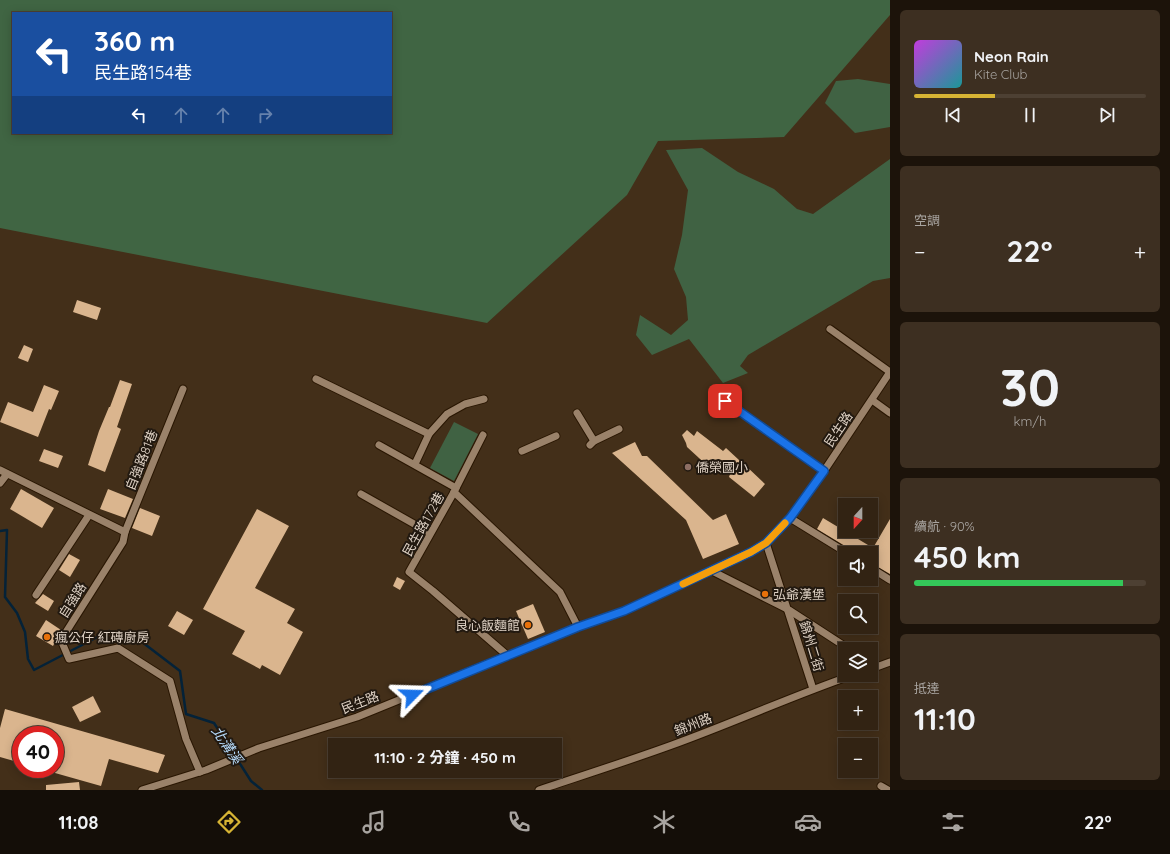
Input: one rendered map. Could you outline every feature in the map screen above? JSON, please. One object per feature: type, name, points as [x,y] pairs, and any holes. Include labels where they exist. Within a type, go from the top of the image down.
[{"type":"street","points":[[830,329],[890,372]]},
{"type":"street","name":"民生路","points":[[203,771],[260,748],[357,717],[578,627],[624,611],[751,552],[766,543],[790,518],[824,471],[890,372]]},
{"type":"street","points":[[316,379],[430,434]]},
{"type":"street","name":"自強路81巷","points":[[123,542],[125,532],[183,389]]},
{"type":"street","points":[[415,464],[430,434],[447,414],[465,404],[484,399]]},
{"type":"street","points":[[872,400],[890,413]]},
{"type":"street","points":[[725,401],[824,471]]},
{"type":"street","points":[[577,413],[592,443],[618,429]]},
{"type":"street","name":"民生路172巷","points":[[483,435],[455,490],[409,572],[508,656]]},
{"type":"street","points":[[522,451],[556,436]]},
{"type":"street","points":[[380,445],[415,464],[455,490],[560,592],[578,627]]},
{"type":"street","points":[[0,470],[125,532]]},
{"type":"street","points":[[0,483],[7,474]]},
{"type":"street","points":[[361,494],[430,533]]},
{"type":"street","points":[[36,595],[90,515]]},
{"type":"street","points":[[790,518],[838,547]]},
{"type":"street","name":"自強路","points":[[123,542],[61,640],[69,659],[118,648],[170,681],[186,739],[203,771]]},
{"type":"street","points":[[766,543],[789,610]]},
{"type":"street","points":[[712,571],[789,610],[838,642]]},
{"type":"street","points":[[878,572],[890,580]]},
{"type":"street","name":"錦州二街","points":[[789,610],[813,689]]},
{"type":"street","points":[[878,665],[890,662]]},
{"type":"street","name":"錦州路","points":[[539,790],[672,745],[838,680]]},
{"type":"street","points":[[142,790],[203,771]]},
{"type":"green space","points":[[0,0],[890,0],[890,15],[784,137],[658,141],[627,195],[487,323],[0,228]]},
{"type":"green space","points":[[858,79],[890,84],[890,127],[855,133],[825,103],[836,81]]},
{"type":"green space","points":[[702,148],[738,172],[774,189],[797,209],[813,214],[890,159],[890,278],[873,281],[748,355],[740,366],[748,373],[723,383],[689,339],[652,355],[636,335],[640,315],[671,335],[688,320],[686,297],[674,269],[682,235],[688,190],[666,150]]},
{"type":"green space","points":[[454,422],[478,434],[454,481],[430,468]]},
{"type":"building","points":[[77,300],[101,308],[97,320],[73,312]]},
{"type":"building","points":[[24,345],[33,349],[28,362],[18,358]]},
{"type":"building","points":[[120,380],[132,384],[117,427],[121,429],[105,472],[88,465],[99,431]]},
{"type":"building","points":[[44,385],[59,391],[51,410],[49,409],[38,437],[0,422],[8,402],[33,412]]},
{"type":"building","points":[[687,430],[694,436],[697,431],[723,451],[726,448],[739,460],[744,462],[745,465],[765,484],[754,497],[729,477],[730,474],[721,467],[717,472],[713,468],[711,469],[687,447],[682,435]]},
{"type":"building","points":[[635,442],[642,456],[647,456],[713,520],[726,514],[739,544],[703,559],[686,520],[612,453]]},
{"type":"building","points":[[44,449],[63,456],[58,468],[39,461]]},
{"type":"building","points":[[21,489],[54,508],[42,528],[10,509]]},
{"type":"building","points":[[108,489],[133,499],[125,518],[100,509]]},
{"type":"building","points":[[140,508],[160,516],[152,536],[132,528]]},
{"type":"building","points":[[257,509],[289,526],[255,588],[295,609],[287,623],[303,632],[280,675],[262,665],[260,669],[232,654],[245,631],[203,609]]},
{"type":"building","points":[[823,518],[838,527],[838,538],[856,538],[870,546],[845,546],[817,529]]},
{"type":"building","points":[[890,519],[890,574],[878,567],[878,546],[874,546]]},
{"type":"building","points":[[69,554],[80,560],[70,577],[59,570]]},
{"type":"building","points":[[397,577],[405,581],[400,590],[393,586]]},
{"type":"building","points":[[43,594],[54,601],[48,611],[35,603]]},
{"type":"building","points":[[533,604],[545,632],[528,639],[516,611]]},
{"type":"building","points":[[177,611],[193,620],[184,635],[168,626]]},
{"type":"building","points":[[46,620],[61,630],[53,646],[36,636]]},
{"type":"building","points":[[93,696],[101,712],[80,722],[72,707]]},
{"type":"building","points":[[5,709],[165,755],[158,773],[109,759],[101,786],[64,776],[64,726],[12,726],[12,760],[0,757],[0,728]]},
{"type":"building","points":[[79,782],[80,790],[46,790],[46,785]]},
{"type":"waterway","name":"北溝溪","points":[[0,531],[7,530],[5,597],[17,613],[25,632],[28,659],[34,670],[109,631],[142,642],[180,671],[186,714],[214,723],[251,781],[262,790]]},
{"type":"slow traffic","points":[[683,584],[751,552],[766,543],[785,523]]},
{"type":"place","name":"僑榮國小","points":[[688,467]]},
{"type":"place","name":"弘爺漢堡","points":[[765,594]]},
{"type":"place","name":"良心飯麵館","points":[[528,625]]},
{"type":"place","name":"瘋公仔 紅磚廚房","points":[[47,637]]},
{"type":"route","points":[[412,695],[578,627],[624,611],[751,552],[766,543],[790,518],[824,471],[725,401]]}]
